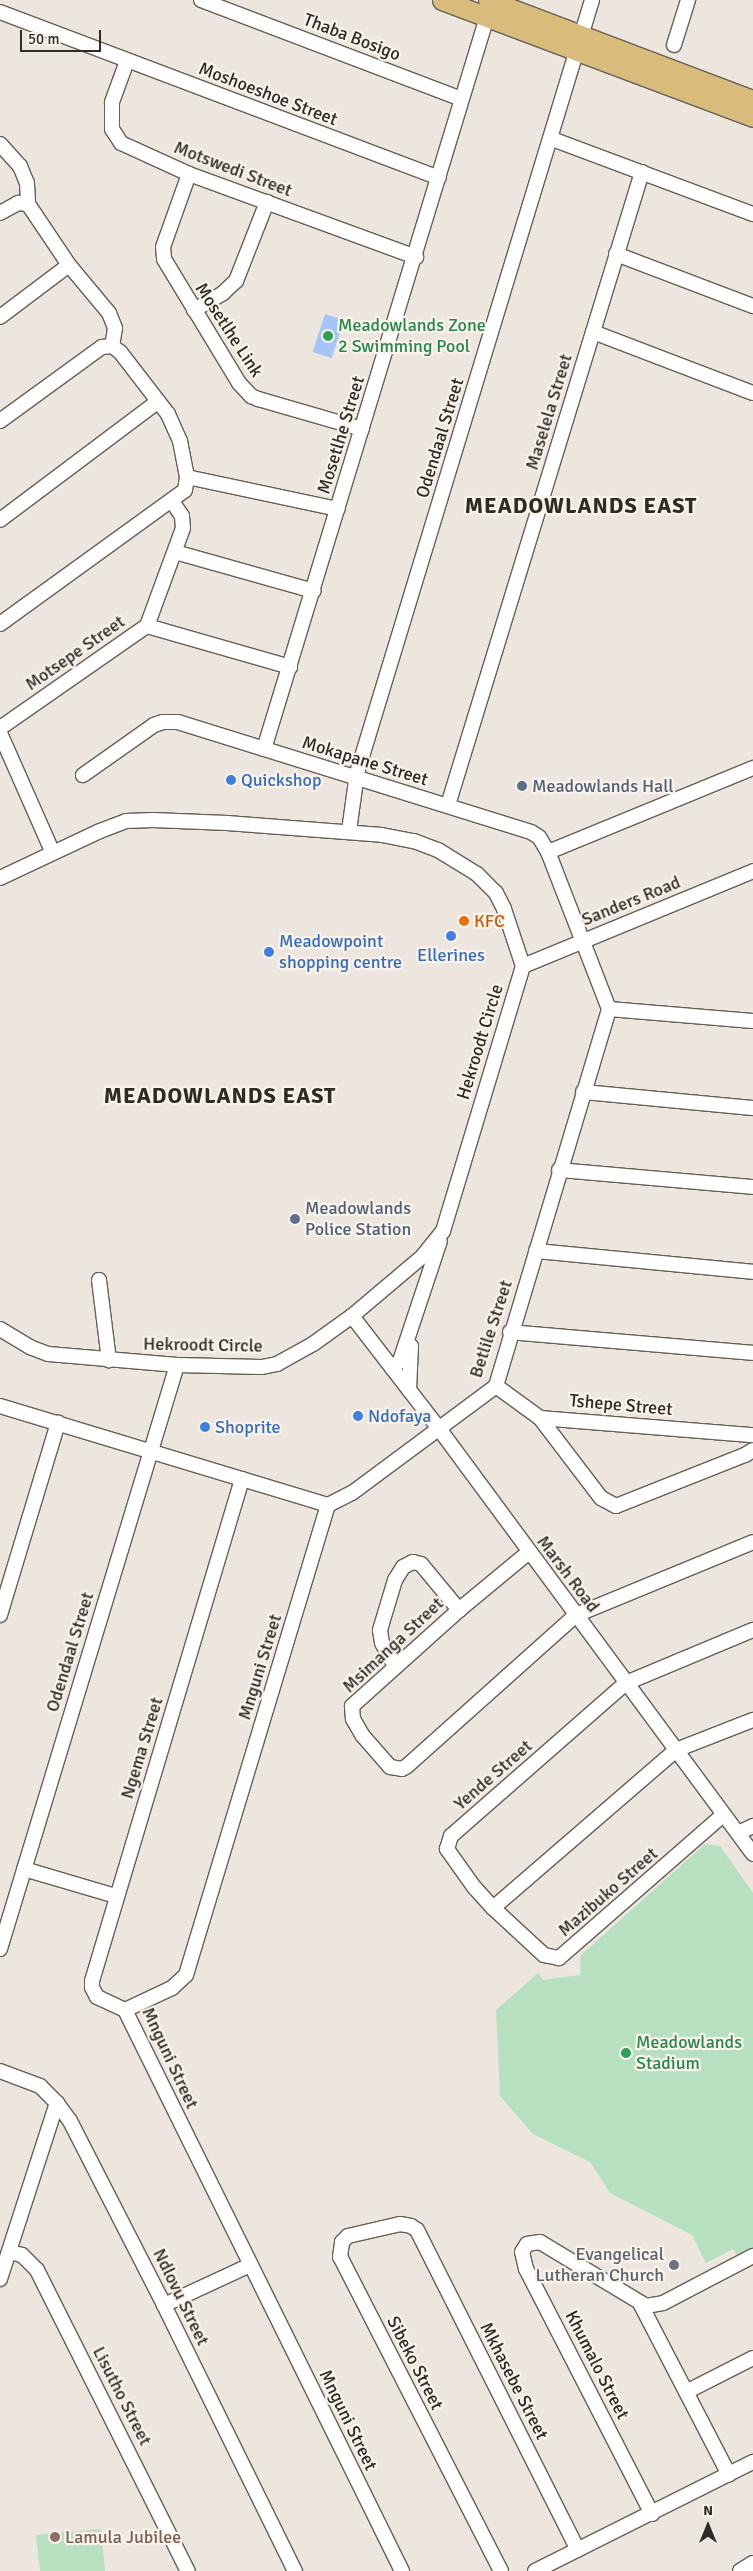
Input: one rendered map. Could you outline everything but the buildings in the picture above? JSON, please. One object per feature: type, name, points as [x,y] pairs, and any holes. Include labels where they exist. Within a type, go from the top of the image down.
[{"type":"main road","points":[[442,0],[490,5],[753,117]]},
{"type":"main road","points":[[579,43],[753,100]]},
{"type":"street","name":"Thaba Bosigo","points":[[201,0],[461,99]]},
{"type":"street","name":"Odendaal Street","points":[[349,831],[355,778],[552,139],[592,0]]},
{"type":"street","points":[[674,45],[688,0]]},
{"type":"street","name":"Mosetlhe Street","points":[[264,749],[416,256],[490,5]]},
{"type":"street","name":"Moshoeshoe Street","points":[[0,12],[439,178]]},
{"type":"street","name":"Motswedi Street","points":[[127,61],[112,102],[112,129],[116,138],[129,149],[189,174],[416,256]]},
{"type":"street","points":[[552,139],[753,214]]},
{"type":"street","points":[[0,144],[20,166],[27,182],[28,204],[69,265],[109,313],[116,328],[112,346]]},
{"type":"street","name":"Maselela Street","points":[[448,805],[642,172]]},
{"type":"street","name":"Mosetlhe Link","points":[[189,174],[163,247],[163,253],[172,275],[239,383],[251,396],[362,429]]},
{"type":"street","points":[[0,213],[18,202],[28,204]]},
{"type":"street","points":[[194,310],[223,293],[236,281],[267,202]]},
{"type":"street","points":[[616,254],[753,306]]},
{"type":"street","points":[[0,317],[69,265]]},
{"type":"street","points":[[593,332],[753,393]]},
{"type":"street","points":[[0,422],[102,347],[112,346],[120,352],[168,414],[180,441],[187,478],[185,490],[172,501],[0,624]]},
{"type":"street","points":[[0,520],[157,402]]},
{"type":"street","points":[[187,478],[338,509]]},
{"type":"street","points":[[147,626],[183,528],[182,516],[172,501]]},
{"type":"street","points":[[175,552],[314,591]]},
{"type":"street","name":"Motsepe Street","points":[[0,728],[147,626],[290,666]]},
{"type":"street","name":"Mokapane Street","points":[[83,775],[137,736],[163,722],[178,722],[531,832],[538,837],[548,852],[581,941]]},
{"type":"street","points":[[0,733],[42,824],[53,853]]},
{"type":"street","points":[[548,852],[753,768]]},
{"type":"street","points":[[0,878],[116,824],[134,820],[349,831],[414,841],[456,859],[478,874],[496,893],[504,909],[523,966]]},
{"type":"street","name":"Sanders Road","points":[[523,966],[753,871]]},
{"type":"street","points":[[581,941],[609,1009],[753,1021]]},
{"type":"street","name":"Hekroodt Circle","points":[[0,1329],[30,1348],[48,1354],[177,1365],[261,1367],[277,1364],[300,1352],[352,1316],[423,1256],[443,1231],[523,966]]},
{"type":"street","name":"Betlile Street","points":[[328,1505],[352,1493],[440,1430],[496,1386],[510,1332],[609,1009]]},
{"type":"street","points":[[583,1092],[753,1108]]},
{"type":"street","points":[[560,1170],[753,1187]]},
{"type":"street","points":[[392,1368],[400,1361],[443,1231]]},
{"type":"street","points":[[536,1251],[753,1272]]},
{"type":"street","points":[[99,1280],[110,1360]]},
{"type":"street","name":"Marsh Road","points":[[352,1316],[440,1430],[753,1854]]},
{"type":"street","points":[[409,1390],[412,1325]]},
{"type":"street","points":[[510,1332],[753,1353]]},
{"type":"street","name":"Odendaal Street","points":[[0,1949],[177,1365]]},
{"type":"street","points":[[496,1386],[540,1418],[601,1498],[616,1506],[746,1455],[753,1450]]},
{"type":"street","points":[[0,1406],[328,1505]]},
{"type":"street","name":"Tshepe Street","points":[[540,1418],[753,1435]]},
{"type":"street","points":[[0,1615],[58,1423]]},
{"type":"street","name":"Ngema Street","points":[[125,2010],[102,2000],[92,1987],[116,1896],[242,1480]]},
{"type":"street","name":"Mnguni Street","points":[[328,1505],[186,1975],[172,1988],[125,2010],[402,2571]]},
{"type":"street","points":[[576,1615],[753,1542]]},
{"type":"street","name":"Msimanga Street","points":[[529,1552],[459,1610],[356,1701],[352,1706],[352,1712],[363,1736],[386,1764],[398,1769],[407,1766],[576,1615]]},
{"type":"street","points":[[395,1666],[382,1643],[380,1630],[396,1580],[403,1567],[413,1562],[421,1564],[459,1610]]},
{"type":"street","points":[[626,1683],[753,1630]]},
{"type":"street","name":"Yende Street","points":[[493,1908],[474,1888],[450,1855],[447,1849],[449,1838],[626,1683]]},
{"type":"street","points":[[493,1908],[676,1750],[753,1720]]},
{"type":"street","name":"Mazibuko Street","points":[[493,1908],[544,1955],[554,1958],[563,1957],[723,1815]]},
{"type":"street","points":[[738,1833],[753,1826]]},
{"type":"street","points":[[24,1869],[116,1896]]},
{"type":"street","name":"Ndlovu Street","points":[[0,2071],[40,2086],[57,2103],[80,2140],[164,2305],[295,2571]]},
{"type":"street","points":[[0,2279],[57,2103]]},
{"type":"street","name":"Sibeko Street","points":[[417,2230],[411,2226],[400,2224],[352,2235],[342,2242],[340,2257],[501,2571]]},
{"type":"street","name":"Mkhasebe Street","points":[[417,2230],[578,2550]]},
{"type":"street","name":"Khumalo Street","points":[[641,2305],[540,2242],[530,2242],[524,2248],[522,2257],[526,2269],[652,2514]]},
{"type":"street","name":"Lisutho Street","points":[[9,2252],[22,2255],[37,2270],[188,2571]]},
{"type":"street","points":[[641,2305],[652,2306],[663,2302],[753,2256]]},
{"type":"street","points":[[164,2305],[250,2265]]},
{"type":"street","points":[[641,2305],[729,2475]]},
{"type":"street","points":[[686,2392],[753,2358]]},
{"type":"street","points":[[535,2571],[753,2462]]},
{"type":"street","points":[[740,2571],[753,2563]]},
{"type":"green space","name":"Meadowlands Stadium","points":[[705,1844],[720,1846],[753,1893],[753,2247],[737,2255],[733,2249],[706,2263],[692,2235],[610,2193],[590,2162],[533,2134],[500,2096],[496,2010],[538,1973],[543,1980],[580,1975],[581,1955]]},
{"type":"green space","points":[[101,2529],[105,2571],[40,2571],[36,2535]]},
{"type":"water","name":"Meadowlands Zone 2 Swimming Pool","points":[[325,314],[344,320],[332,358],[313,352]]},
{"type":"place","name":"Meadowlands Zone 2 Swimming Pool","points":[[328,336]]},
{"type":"place","name":"Quickshop","points":[[231,780]]},
{"type":"place","name":"Meadowlands Hall","points":[[522,786]]},
{"type":"place","name":"KFC","points":[[464,921]]},
{"type":"place","name":"Ellerines","points":[[451,936]]},
{"type":"place","name":"Meadowpoint shopping centre","points":[[269,952]]},
{"type":"place","name":"Meadowlands Police Station","points":[[295,1219]]},
{"type":"place","name":"Ndofaya","points":[[358,1416]]},
{"type":"place","name":"Shoprite","points":[[205,1427]]},
{"type":"place","name":"Meadowlands Stadium","points":[[626,2053]]},
{"type":"place","name":"Evangelical Lutheran Church","points":[[674,2265]]},
{"type":"place","name":"Lamula Jubilee","points":[[55,2537]]},
{"type":"district","name":"MEADOWLANDS EAST","points":[[581,506]]},
{"type":"district","name":"MEADOWLANDS EAST","points":[[220,1096]]}]
